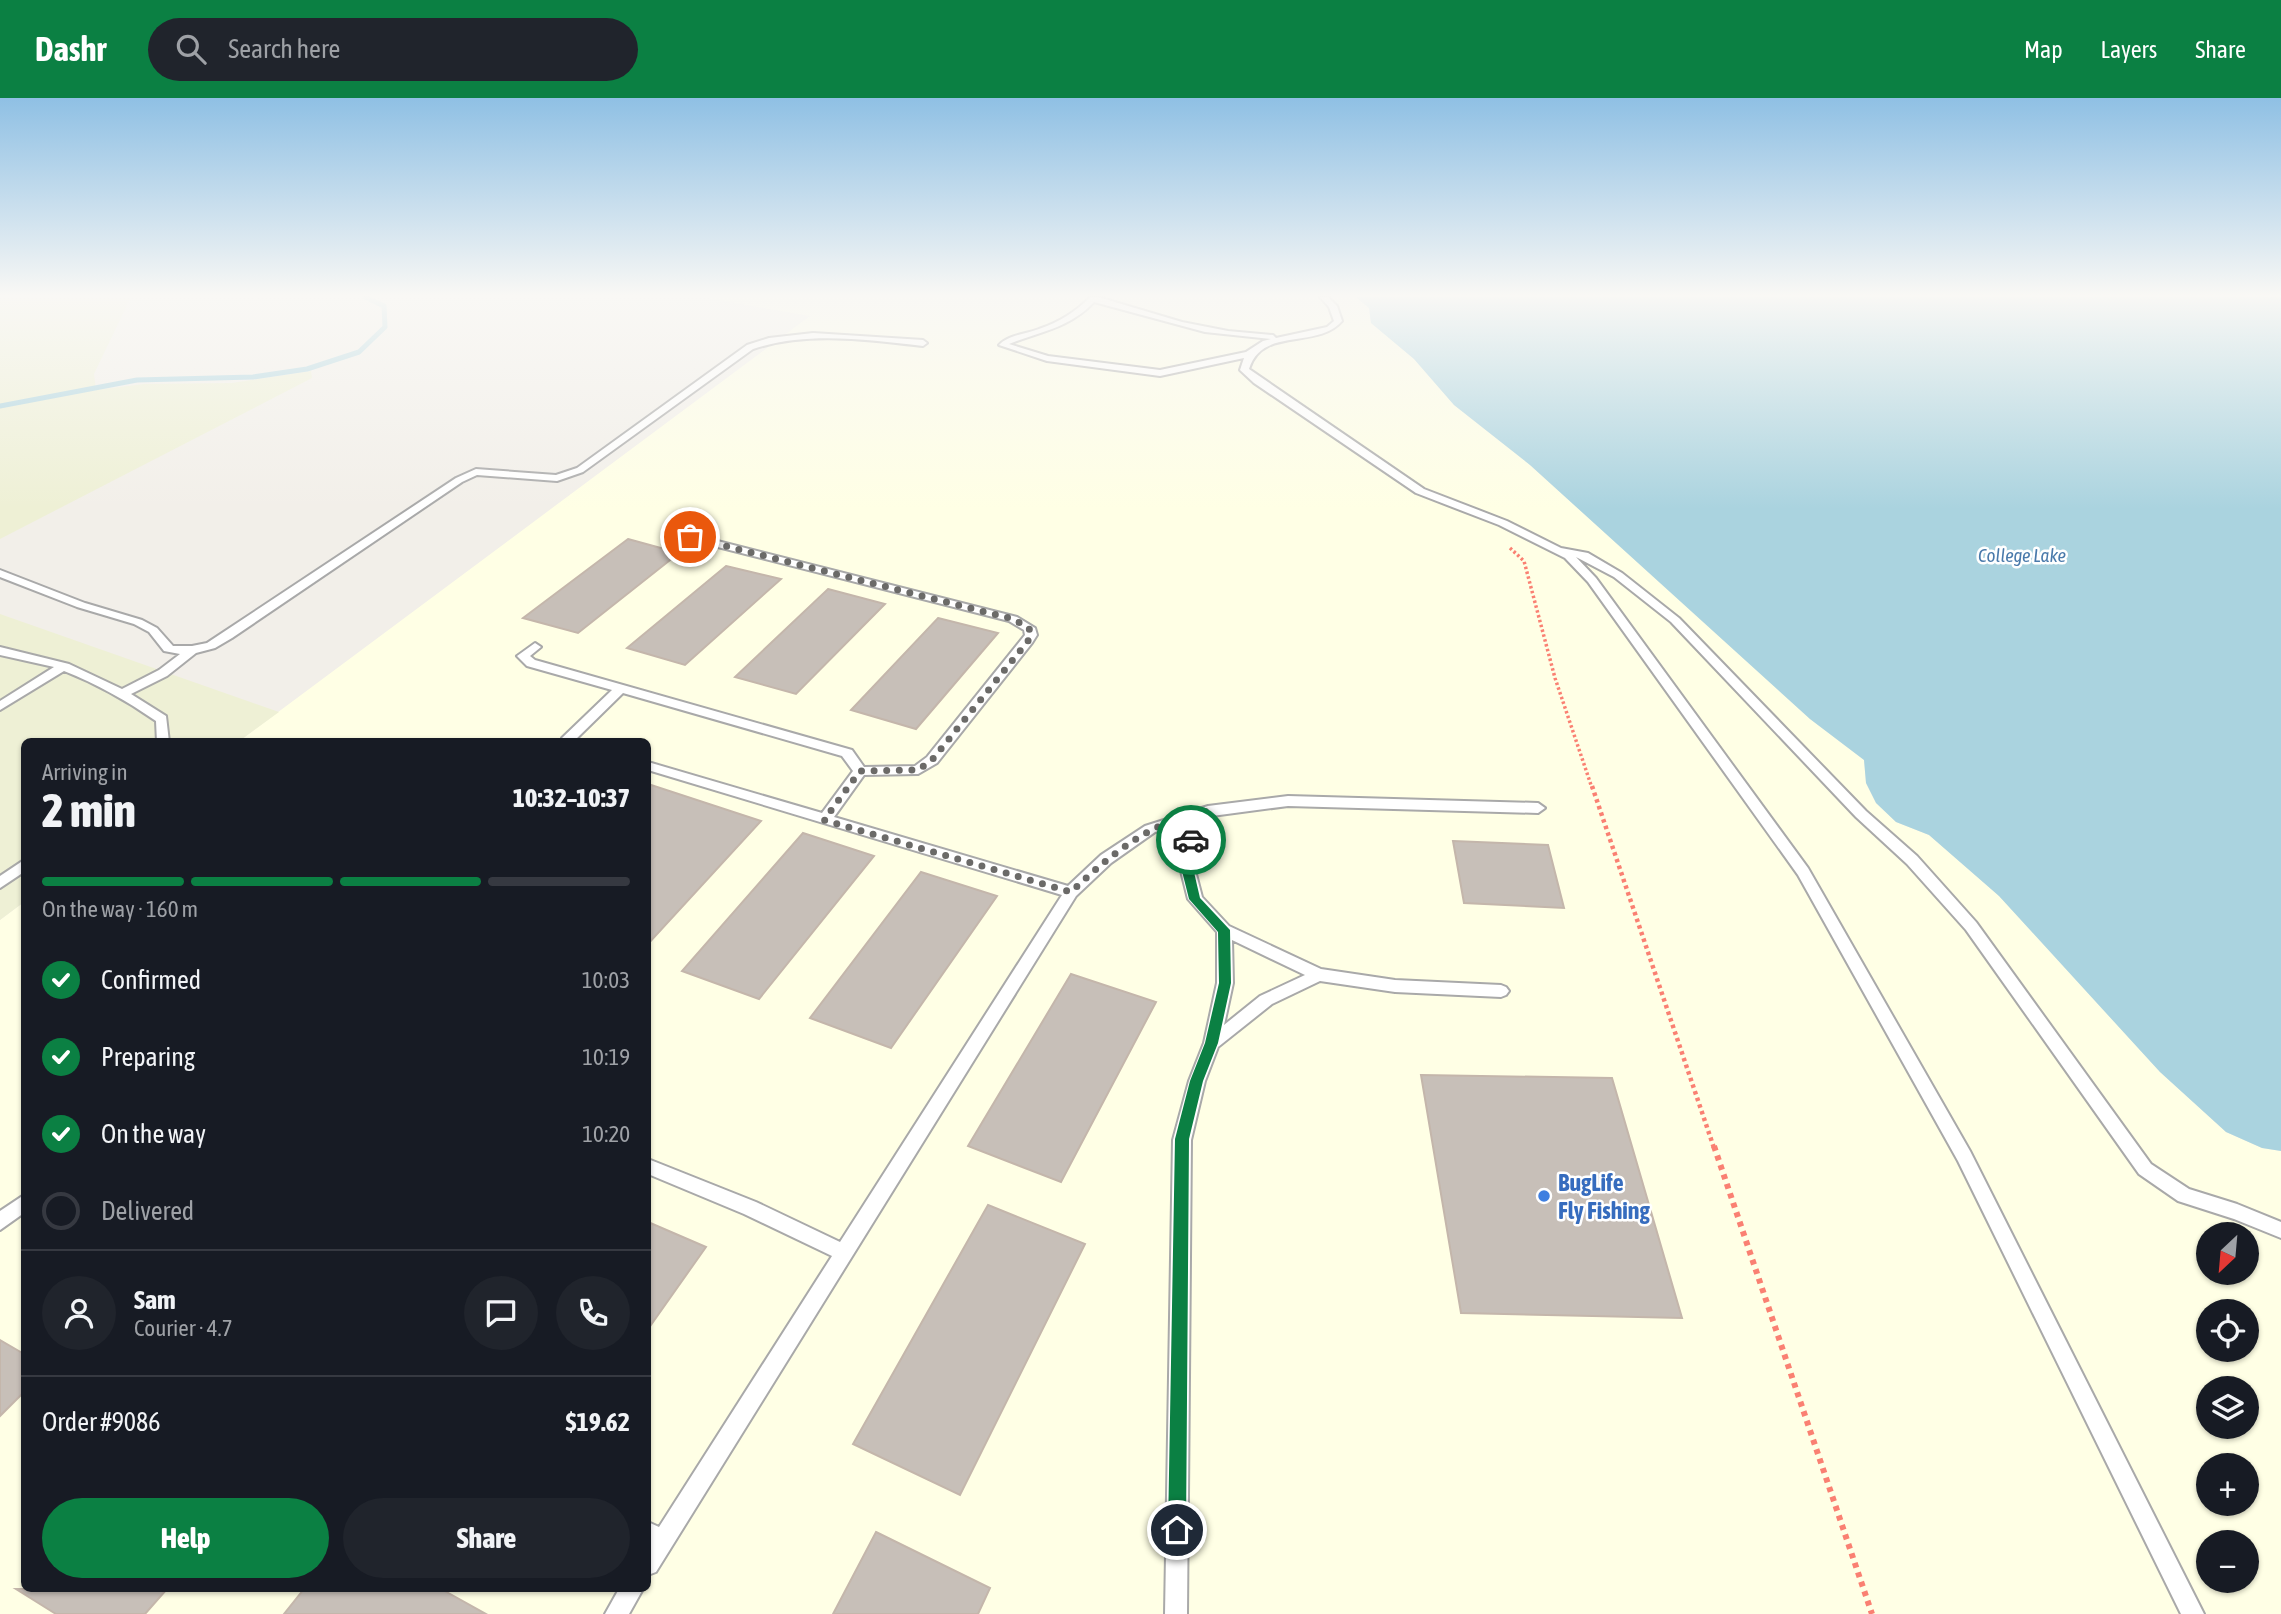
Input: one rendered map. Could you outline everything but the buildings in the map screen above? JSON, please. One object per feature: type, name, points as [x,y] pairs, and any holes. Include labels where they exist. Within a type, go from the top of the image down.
[{"type":"lane","points":[[0,573],[142,625],[155,631],[162,645],[170,650],[192,650],[211,646],[459,480],[476,472],[557,478],[580,470],[720,368]]},
{"type":"lane","points":[[1120,368],[1160,373],[1185,368]]},
{"type":"lane","points":[[1245,368],[1244,370],[1257,381],[1420,491],[1503,523],[1569,556],[1592,580],[1803,873],[1964,1156],[2193,1614]]},
{"type":"lane","points":[[690,537],[1013,619],[1029,628],[1031,635],[1028,641],[932,760],[918,770],[860,771]]},
{"type":"lane","points":[[1558,551],[1584,555],[1618,575],[1675,620],[1861,814],[1912,860],[1971,926],[2145,1168],[2184,1195],[2281,1230]]},
{"type":"lane","points":[[535,647],[523,656],[531,663],[847,753],[860,771]]},
{"type":"lane","points":[[124,693],[163,673],[192,650]]},
{"type":"lane","points":[[0,651],[37,657],[124,693],[162,719],[163,738]]},
{"type":"lane","points":[[0,706],[62,667]]},
{"type":"lane","points":[[571,738],[621,688]]},
{"type":"lane","points":[[651,767],[1071,892]]},
{"type":"lane","points":[[824,820],[860,771]]},
{"type":"lane","points":[[655,1537],[844,1252],[1071,892],[1107,859],[1150,829],[1208,811],[1288,801],[1538,808]]},
{"type":"lane","points":[[1208,811],[1184,855],[1195,899],[1224,930],[1319,975],[1395,986],[1501,991]]},
{"type":"lane","points":[[0,883],[21,867]]},
{"type":"lane","points":[[1176,1614],[1182,1139],[1196,1081],[1212,1043],[1225,983],[1224,930]]},
{"type":"lane","points":[[1212,1043],[1266,1000],[1319,975]]},
{"type":"lane","points":[[651,1167],[844,1252]]},
{"type":"lane","points":[[0,1222],[21,1205]]},
{"type":"lane","points":[[616,1614],[630,1592]]},
{"type":"path","points":[[1505,544],[1524,561],[1555,678],[1872,1614]]},
{"type":"shaded area","points":[[0,368],[97,368],[94,374],[96,390],[144,384],[232,383],[311,371],[312,378],[0,539]]},
{"type":"shaded area","points":[[741,368],[1422,368],[1454,405],[1530,465],[1810,719],[1864,760],[1866,783],[1876,803],[1896,822],[1929,835],[1999,896],[2160,1072],[2226,1132],[2262,1148],[2281,1151],[2281,1614],[0,1614],[0,920],[21,904],[21,1592],[651,1592],[651,738],[243,738]]},
{"type":"shaded area","points":[[0,614],[279,712],[243,738],[21,738],[21,904],[0,920]]},
{"type":"water","name":"College Lake","points":[[1422,368],[2281,368],[2281,1151],[2262,1148],[2226,1132],[2160,1072],[1999,896],[1929,835],[1896,822],[1876,803],[1866,783],[1864,760],[1810,719],[1530,465],[1454,405]]},
{"type":"waterway","points":[[0,406],[137,380],[253,377],[311,368]]},
{"type":"way so far","points":[[690,537],[1013,619],[1029,628],[1031,635],[1028,641],[932,760],[918,770],[860,771],[824,820],[1071,892],[1107,859],[1150,829],[1208,811],[1191,840]]},
{"type":"place","name":"BugLife Fly Fishing","points":[[1544,1196]]},
{"type":"route","points":[[1177,1530],[1182,1139],[1196,1081],[1212,1043],[1225,983],[1224,930],[1195,899],[1184,855],[1191,840]]}]
